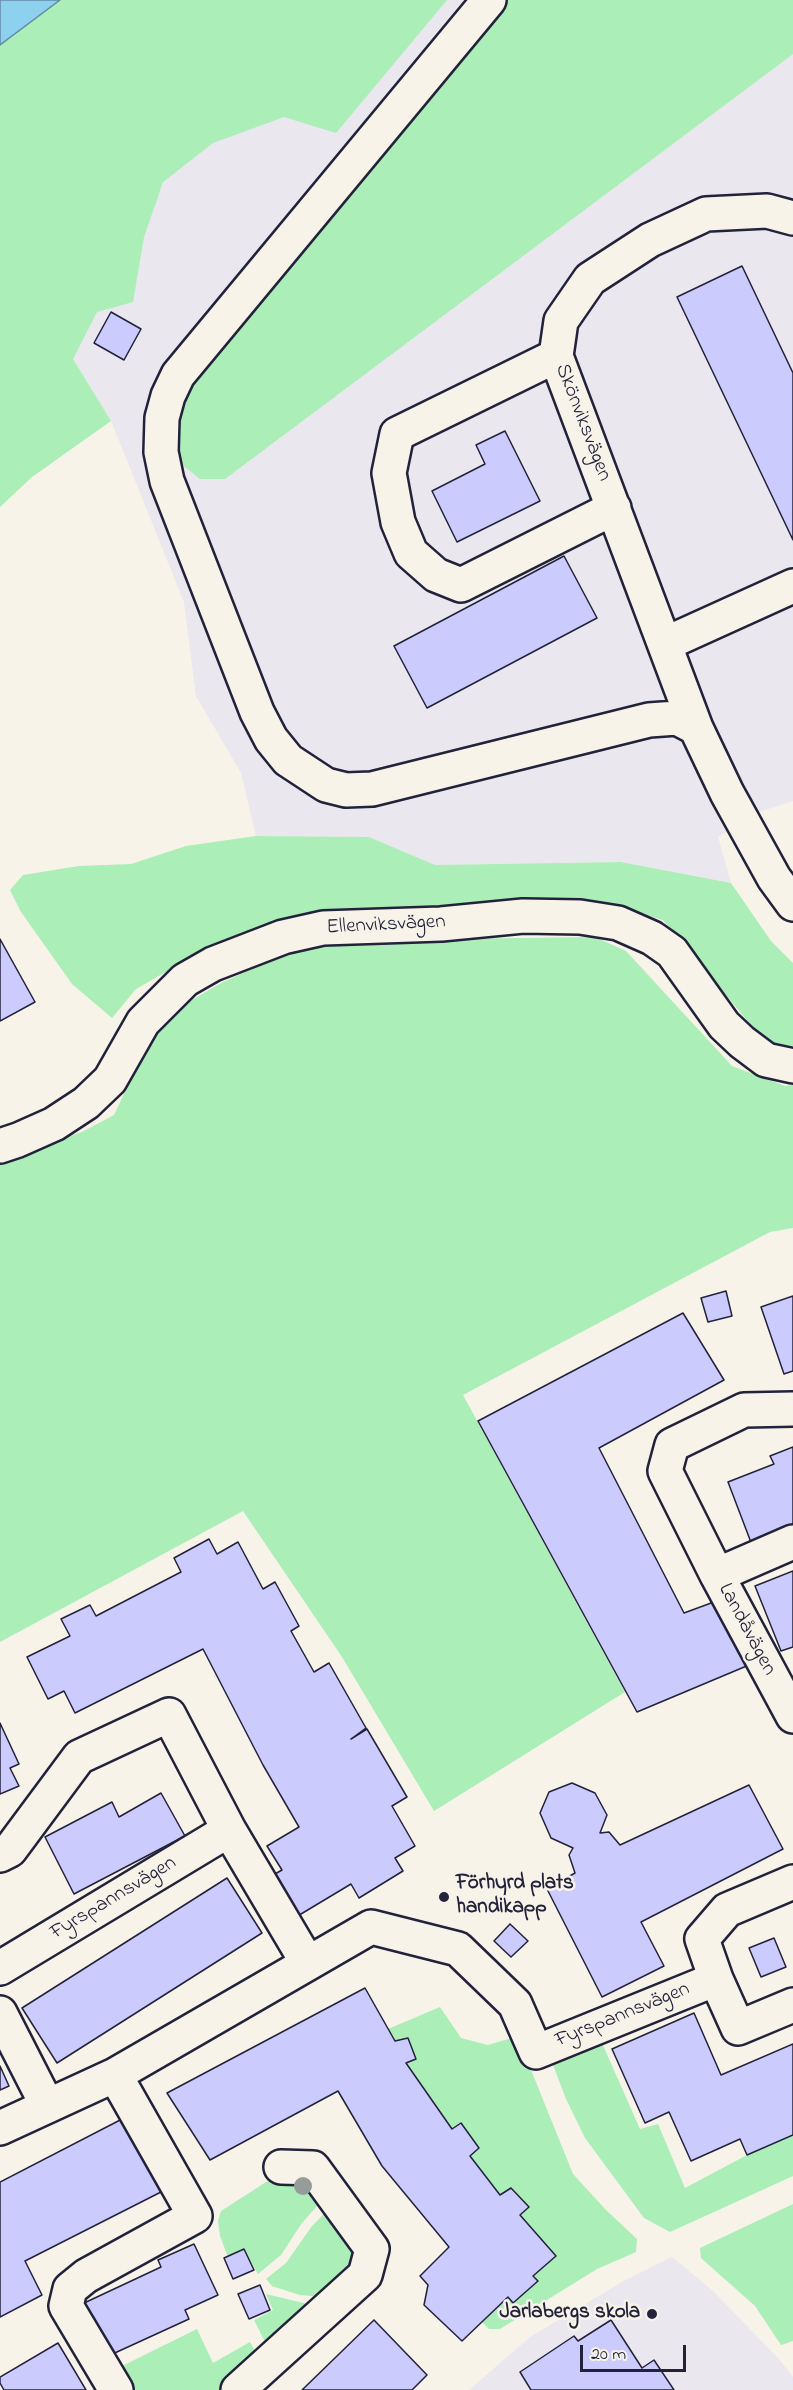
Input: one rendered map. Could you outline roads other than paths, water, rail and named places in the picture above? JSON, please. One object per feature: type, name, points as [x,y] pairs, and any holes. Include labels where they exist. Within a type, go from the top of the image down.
[{"type":"street","points":[[489,0],[178,375],[168,396],[162,418],[161,452],[167,481],[257,712],[271,739],[288,760],[326,785],[346,790],[372,789],[649,720],[677,718],[696,728]]},
{"type":"street","name":"Skönviksvägen","points":[[793,218],[767,212],[706,214],[650,240],[590,279],[561,321],[556,356],[696,728],[774,878],[793,903]]},
{"type":"street","points":[[556,356],[397,435],[389,473],[398,522],[411,553],[436,575],[461,585],[614,508]]},
{"type":"street","points":[[665,644],[793,586]]},
{"type":"street","name":"Ellenviksvägen","points":[[0,1146],[54,1124],[86,1104],[110,1080],[143,1022],[185,980],[213,964],[273,941],[323,928],[441,924],[523,916],[580,917],[618,923],[652,938],[672,952],[724,1025],[742,1042],[766,1060],[793,1066]]},
{"type":"street","name":"Landåvägen","points":[[793,1409],[744,1410],[672,1444],[665,1471],[717,1575],[793,1716]]},
{"type":"street","name":"Landåvägen","points":[[717,1575],[793,1542]]},
{"type":"street","points":[[0,1855],[10,1850],[79,1757],[169,1715],[228,1830],[307,1962]]},
{"type":"street","name":"Fyrspannsvägen","points":[[0,1968],[228,1830]]},
{"type":"street","name":"Fyrspannsvägen","points":[[793,1882],[727,1910],[702,1940],[716,1979],[738,2028],[793,2005]]},
{"type":"street","name":"Fyrspannsvägen","points":[[0,2128],[115,2075],[371,1927],[458,1949],[515,2004],[536,2052],[716,1979]]},
{"type":"street","points":[[0,2013],[47,2105]]},
{"type":"street","points":[[115,2075],[195,2216],[86,2276],[70,2289],[66,2306],[116,2390]]},
{"type":"street","points":[[238,2390],[365,2275],[372,2249],[313,2168],[281,2167]]},
{"type":"water","points":[[0,0],[60,0],[0,45]]},
{"type":"place","name":"Förhyrd plats handikapp","points":[[444,1897]]},
{"type":"place","name":"Jarlabergs skola","points":[[652,2314]]}]
